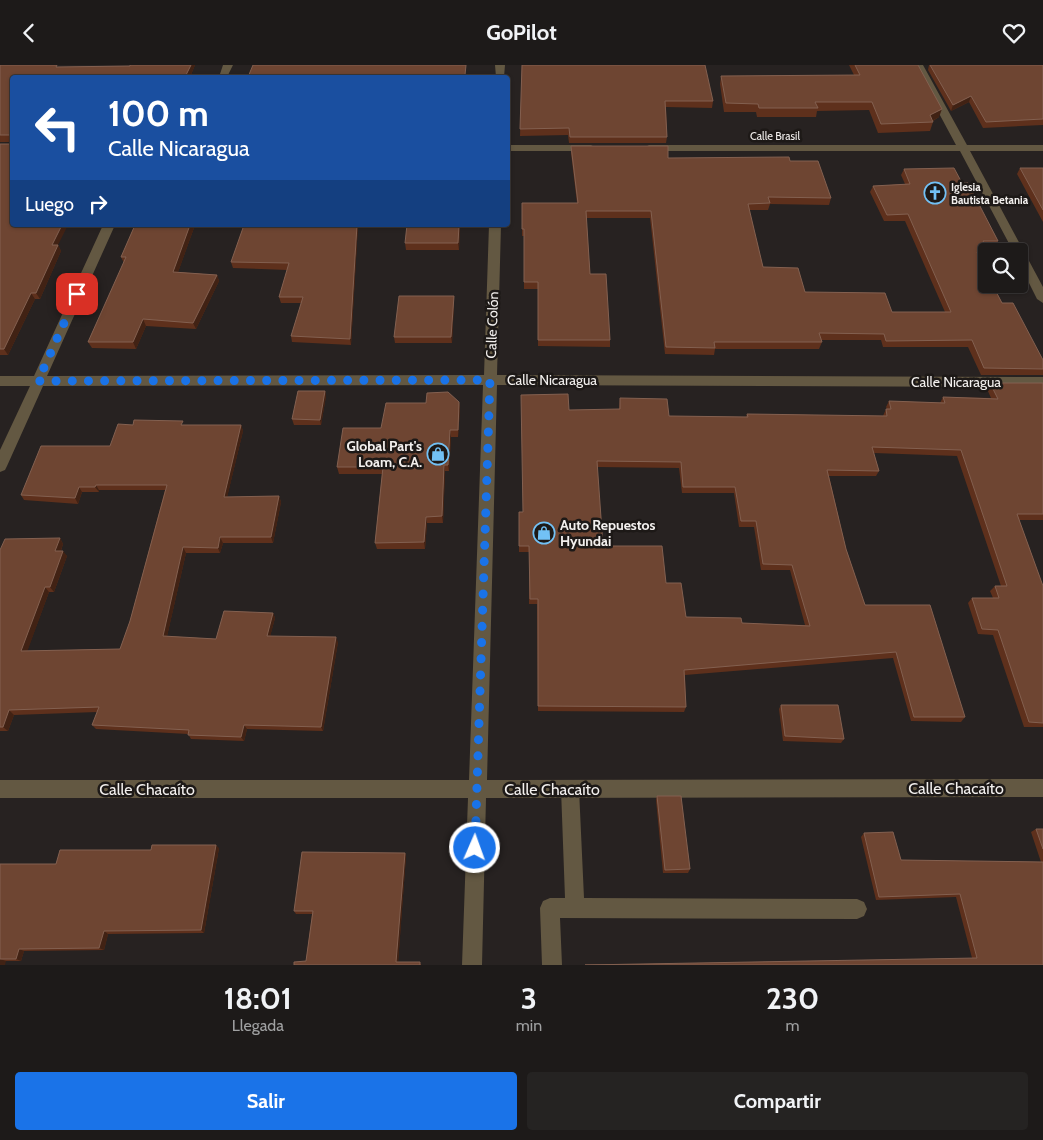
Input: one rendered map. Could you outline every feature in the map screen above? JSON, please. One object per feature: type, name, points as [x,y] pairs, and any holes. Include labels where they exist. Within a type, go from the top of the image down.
[{"type":"street","points":[[918,65],[1015,243]]},
{"type":"street","points":[[510,148],[607,148]]},
{"type":"street","name":"Calle Brasil","points":[[636,148],[1043,148]]},
{"type":"street","points":[[0,466],[108,227]]},
{"type":"street","name":"Calle Colón","points":[[472,965],[495,227]]},
{"type":"street","points":[[1028,269],[1043,299]]},
{"type":"street","name":"Calle Nicaragua","points":[[0,381],[1043,382]]},
{"type":"street","name":"Calle Chacaíto","points":[[0,789],[1043,788]]},
{"type":"street","points":[[570,789],[576,908]]},
{"type":"street","points":[[552,965],[550,908],[857,909]]},
{"type":"building","points":[[0,65],[57,65],[56,67],[191,65],[186,75],[10,75],[10,135],[0,135]]},
{"type":"building","points":[[253,65],[466,65],[465,75],[249,75]]},
{"type":"building","points":[[522,65],[705,65],[713,101],[665,101],[667,137],[570,137],[569,128],[520,129]]},
{"type":"building","points":[[855,65],[918,65],[942,109],[930,115],[933,122],[881,124],[872,102],[815,102],[818,108],[759,108],[758,104],[726,103],[721,76],[860,75]]},
{"type":"building","points":[[930,65],[1043,65],[1043,119],[986,122],[971,96],[953,105]]},
{"type":"building","points":[[0,144],[10,144],[10,227],[61,227],[52,245],[58,245],[36,293],[31,293],[4,349],[0,349]]},
{"type":"building","points":[[571,146],[668,146],[668,158],[789,157],[790,161],[818,161],[831,198],[768,197],[770,203],[748,204],[763,267],[798,268],[805,292],[885,293],[892,312],[951,312],[908,214],[887,215],[873,186],[910,184],[904,169],[954,168],[962,183],[968,183],[998,241],[978,243],[978,293],[997,293],[1002,303],[1013,303],[1043,360],[1043,369],[984,368],[972,340],[886,341],[884,334],[819,333],[822,342],[714,342],[715,348],[666,347],[651,211],[586,211],[590,274],[606,274],[610,340],[538,340],[538,282],[524,282],[522,203],[578,203]]},
{"type":"building","points":[[1020,168],[1043,168],[1043,210]]},
{"type":"building","points":[[134,227],[189,227],[173,272],[217,275],[193,323],[143,319],[133,342],[88,342],[126,257],[121,257]]},
{"type":"building","points":[[243,227],[357,227],[350,339],[291,336],[303,297],[279,297],[289,263],[231,262]]},
{"type":"building","points":[[407,227],[459,227],[458,243],[405,243]]},
{"type":"building","points":[[399,296],[454,296],[451,337],[394,337]]},
{"type":"building","points":[[990,383],[1043,383],[1043,514],[1017,514],[1043,586],[1043,723],[1029,722],[998,630],[982,629],[972,598],[999,598],[995,586],[1007,586],[961,450],[872,447],[879,471],[827,470],[846,549],[865,605],[930,605],[965,717],[914,717],[896,652],[684,670],[686,707],[538,706],[538,599],[530,599],[529,546],[519,546],[519,512],[523,512],[521,395],[568,394],[569,410],[620,409],[620,398],[667,399],[669,416],[748,417],[747,414],[887,416],[886,409],[891,409],[889,401],[945,403],[943,397],[998,399]],"holes":[[[597,461],[681,462],[683,487],[735,487],[741,521],[756,521],[763,564],[792,565],[810,626],[742,623],[741,618],[686,617],[681,583],[666,583],[662,546],[603,546]]]},
{"type":"building","points":[[298,391],[325,391],[320,420],[292,419]]},
{"type":"building","points":[[448,392],[459,402],[458,430],[450,430],[448,465],[444,465],[442,516],[426,517],[424,542],[375,543],[383,467],[337,467],[343,428],[381,428],[386,403],[426,403],[427,393]]},
{"type":"building","points":[[134,420],[183,421],[181,425],[241,425],[224,497],[279,496],[271,537],[220,537],[218,548],[183,547],[163,636],[216,639],[224,611],[273,613],[267,636],[336,637],[321,727],[244,725],[241,737],[188,735],[189,730],[92,725],[99,707],[9,710],[3,727],[0,727],[0,550],[5,539],[60,538],[55,551],[63,551],[50,587],[45,587],[21,651],[120,649],[130,621],[167,485],[96,485],[95,487],[79,487],[75,498],[21,495],[41,446],[110,446],[118,424],[133,425]]},
{"type":"building","points":[[781,705],[838,705],[844,739],[785,736]]},
{"type":"building","points":[[657,796],[681,796],[690,869],[665,870]]},
{"type":"building","points":[[1036,829],[1043,829],[1043,849]]},
{"type":"building","points":[[893,832],[901,860],[1043,862],[1043,965],[585,965],[977,958],[960,894],[879,897],[864,833]]},
{"type":"building","points":[[152,845],[216,845],[201,930],[104,931],[99,948],[19,949],[16,959],[0,959],[0,864],[56,864],[60,850],[151,850]]},
{"type":"building","points":[[302,852],[405,853],[396,962],[420,962],[420,965],[294,965],[294,962],[306,961],[313,911],[294,911]]},
{"type":"place","name":"Iglesia Bautista Betania","points":[[935,193]]},
{"type":"place","name":"Global Part's Loam, C.A.","points":[[438,454]]},
{"type":"place","name":"Auto Repuestos Hyundai","points":[[544,533]]},
{"type":"route","points":[[77,294],[38,381],[490,380],[475,848]]}]
